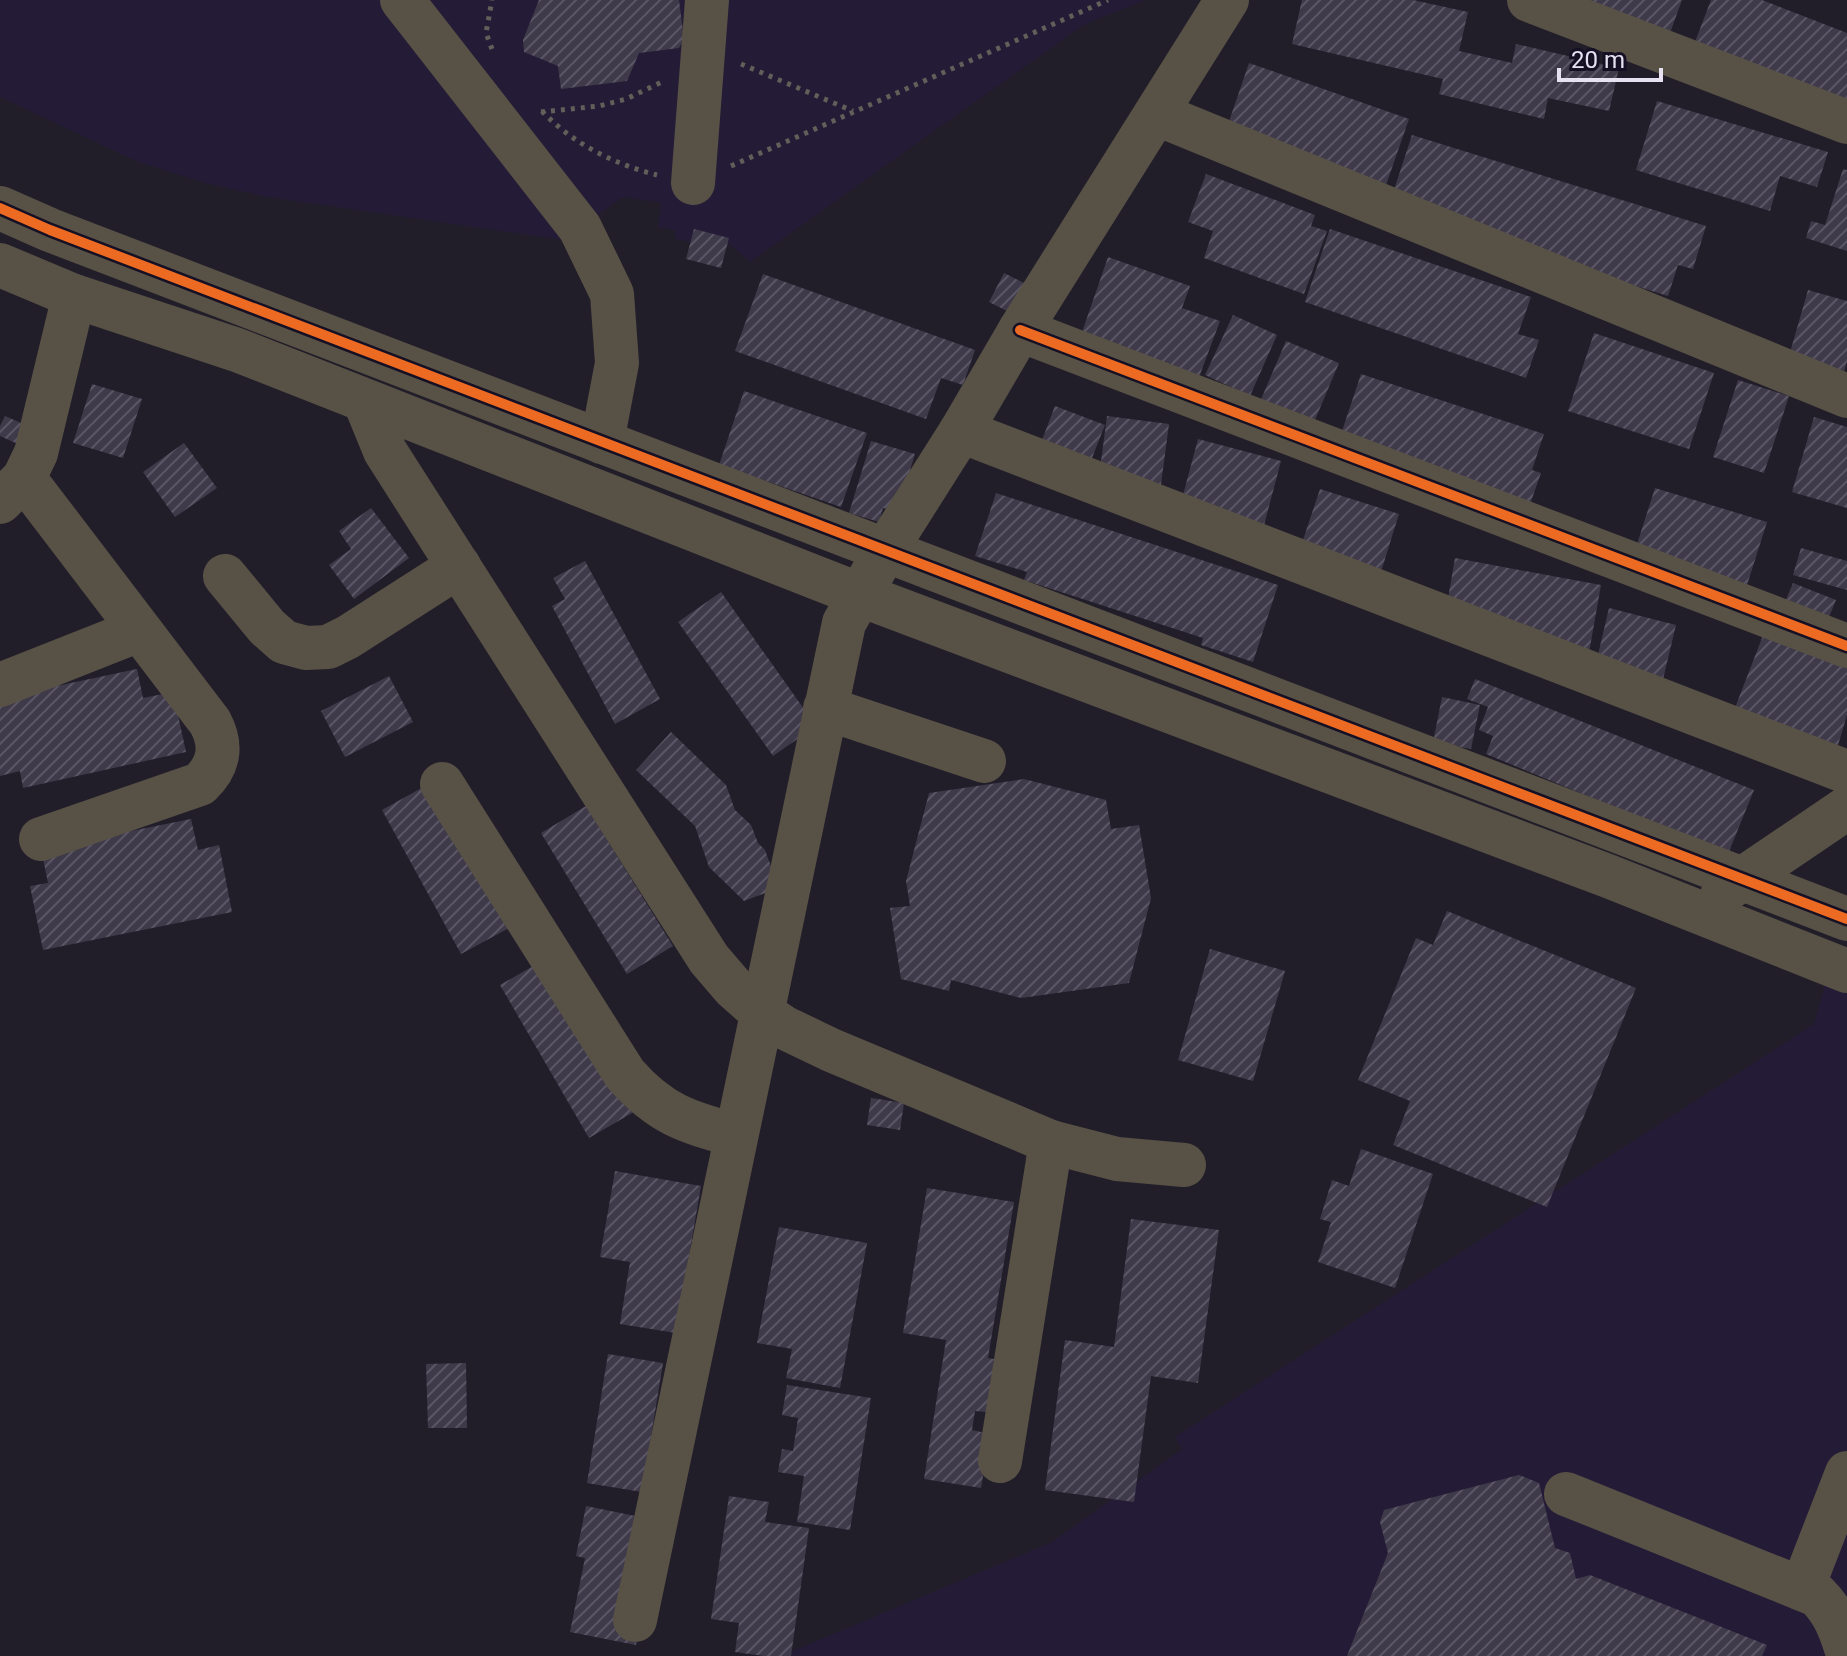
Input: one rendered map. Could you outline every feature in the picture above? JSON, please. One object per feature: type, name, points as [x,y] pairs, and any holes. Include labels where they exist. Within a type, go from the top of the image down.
[{"type":"street","points":[[402,0],[580,228],[612,294],[617,363],[602,442]]},
{"type":"street","points":[[693,183],[707,0]]},
{"type":"street","points":[[635,1620],[844,623],[858,594],[961,431],[1020,330],[1227,0]]},
{"type":"street","points":[[1529,0],[1847,122]]},
{"type":"street","points":[[1157,114],[1847,396]]},
{"type":"street","points":[[0,208],[50,230],[1847,919]]},
{"type":"street","points":[[0,265],[74,296],[237,350],[858,594],[1698,911],[1847,971]]},
{"type":"street","points":[[41,839],[200,784],[210,775],[219,749],[217,735],[210,722],[139,630],[12,490],[36,453],[74,296]]},
{"type":"street","points":[[1020,330],[1847,646]]},
{"type":"street","points":[[365,402],[385,451],[709,959],[733,987],[761,1012],[807,1039],[1051,1142],[1117,1159],[1184,1165]]},
{"type":"street","points":[[961,431],[1847,772]]},
{"type":"street","points":[[225,576],[267,627],[284,642],[306,648],[328,647],[348,637],[459,566]]},
{"type":"street","points":[[0,685],[139,630]]},
{"type":"street","points":[[825,708],[984,761]]},
{"type":"street","points":[[442,784],[625,1074],[641,1092],[675,1117],[736,1135]]},
{"type":"street","points":[[1698,911],[1740,879],[1847,808]]},
{"type":"street","points":[[1000,1461],[1051,1142]]},
{"type":"street","points":[[1802,1589],[1847,1473]]},
{"type":"street","points":[[1566,1494],[1817,1595],[1837,1620],[1847,1651]]},
{"type":"path","points":[[492,0],[486,33],[495,56]]},
{"type":"path","points":[[534,103],[555,125],[595,153],[646,172],[693,183],[1108,0]]},
{"type":"shaded area","points":[[0,0],[1146,0],[1085,24],[750,262],[720,236],[705,244],[675,239],[675,230],[658,227],[661,203],[623,197],[563,240],[267,197],[205,183],[138,162],[0,97]]},
{"type":"shaded area","points":[[1826,981],[1847,991],[1847,1656],[781,1656],[1052,1542],[1182,1449],[1175,1437],[1814,1024]]},
{"type":"building","points":[[539,0],[679,0],[684,39],[679,48],[639,53],[627,81],[561,89],[558,66],[524,52],[523,40]]},
{"type":"building","points":[[1302,0],[1413,0],[1468,12],[1459,51],[1512,63],[1516,44],[1619,68],[1609,111],[1548,98],[1544,119],[1439,94],[1443,79],[1292,44]]},
{"type":"building","points":[[1568,0],[1682,0],[1666,44]]},
{"type":"building","points":[[1711,0],[1762,0],[1847,33],[1847,103],[1690,55]]},
{"type":"building","points":[[1249,63],[1409,119],[1385,188],[1225,133]]},
{"type":"building","points":[[1657,101],[1828,152],[1817,187],[1780,176],[1770,211],[1636,170]]},
{"type":"building","points":[[1412,135],[1706,226],[1693,269],[1678,265],[1668,296],[1436,224],[1390,202]]},
{"type":"building","points":[[1843,169],[1847,170],[1847,251],[1806,238],[1811,221],[1825,225]]},
{"type":"building","points":[[1206,174],[1315,215],[1311,226],[1327,231],[1304,294],[1204,258],[1213,231],[1188,222]]},
{"type":"building","points":[[694,229],[729,238],[721,268],[686,259]]},
{"type":"building","points":[[1330,229],[1531,297],[1518,334],[1539,340],[1526,378],[1305,302]]},
{"type":"building","points":[[1108,257],[1190,286],[1182,308],[1220,321],[1198,380],[1080,338]]},
{"type":"building","points":[[1004,273],[1044,293],[1029,322],[989,302]]},
{"type":"building","points":[[763,274],[975,350],[963,385],[941,378],[926,419],[735,351]]},
{"type":"building","points":[[1808,290],[1847,301],[1847,361],[1844,372],[1789,356]]},
{"type":"building","points":[[1233,315],[1277,335],[1250,396],[1205,375]]},
{"type":"building","points":[[1594,333],[1714,373],[1689,449],[1568,411]]},
{"type":"building","points":[[1286,341],[1339,363],[1312,427],[1259,404]]},
{"type":"building","points":[[1361,374],[1544,434],[1532,470],[1541,473],[1526,516],[1339,440]]},
{"type":"building","points":[[1738,380],[1789,396],[1764,473],[1713,457]]},
{"type":"building","points":[[92,384],[142,399],[123,458],[73,443]]},
{"type":"building","points":[[744,391],[867,433],[841,507],[719,465]]},
{"type":"building","points":[[1055,406],[1105,425],[1083,481],[1042,440]]},
{"type":"building","points":[[5,416],[28,426],[20,445],[0,436],[0,426]]},
{"type":"building","points":[[1107,416],[1169,424],[1160,492],[1098,484]]},
{"type":"building","points":[[1814,417],[1847,427],[1847,508],[1792,492]]},
{"type":"building","points":[[1198,439],[1281,461],[1262,533],[1179,510]]},
{"type":"building","points":[[871,441],[915,454],[906,483],[909,515],[883,508],[879,522],[849,513]]},
{"type":"building","points":[[184,443],[217,488],[175,517],[143,472]]},
{"type":"building","points":[[1655,488],[1767,522],[1742,601],[1630,566]]},
{"type":"building","points":[[1320,489],[1399,514],[1380,575],[1300,549]]},
{"type":"building","points":[[996,493],[1278,585],[1253,662],[1201,645],[1203,638],[1024,580],[1027,572],[975,556]]},
{"type":"building","points":[[371,508],[409,558],[354,599],[329,565],[351,549],[339,531]]},
{"type":"building","points":[[1801,548],[1847,561],[1847,590],[1793,575]]},
{"type":"building","points":[[1455,558],[1601,585],[1587,664],[1445,616]]},
{"type":"building","points":[[585,561],[660,699],[615,724],[552,606],[565,599],[553,578]]},
{"type":"building","points":[[1793,583],[1836,600],[1822,634],[1779,616]]},
{"type":"building","points":[[721,592],[816,726],[773,756],[678,622]]},
{"type":"building","points":[[1609,608],[1676,625],[1660,692],[1593,676]]},
{"type":"building","points":[[1767,625],[1847,658],[1847,715],[1836,752],[1733,713]]},
{"type":"building","points":[[137,669],[143,698],[173,692],[186,752],[23,788],[20,771],[0,776],[0,698]]},
{"type":"building","points":[[389,676],[413,722],[345,757],[321,711]]},
{"type":"building","points":[[1475,679],[1754,790],[1728,854],[1486,754],[1493,736],[1479,730],[1488,707],[1467,699]]},
{"type":"building","points":[[1442,697],[1480,705],[1471,749],[1433,742]]},
{"type":"building","points":[[671,732],[726,785],[735,810],[751,825],[758,843],[765,850],[777,883],[768,892],[744,901],[709,867],[695,826],[636,770]]},
{"type":"building","points":[[1024,779],[1106,800],[1111,829],[1139,825],[1151,898],[1129,983],[1021,998],[951,980],[949,991],[901,979],[890,908],[910,906],[906,881],[929,793]]},
{"type":"building","points":[[434,781],[513,926],[461,954],[382,810]]},
{"type":"building","points":[[586,806],[673,946],[627,974],[541,833]]},
{"type":"building","points":[[191,819],[198,850],[219,845],[232,912],[43,950],[30,886],[48,883],[41,849]]},
{"type":"building","points":[[1447,911],[1636,988],[1547,1207],[1393,1145],[1410,1101],[1358,1080],[1416,938],[1433,945]]},
{"type":"building","points":[[1210,949],[1285,971],[1253,1081],[1178,1060]]},
{"type":"building","points":[[549,957],[639,1109],[589,1138],[500,985]]},
{"type":"building","points":[[871,1098],[904,1103],[900,1130],[867,1125]]},
{"type":"building","points":[[1361,1149],[1433,1174],[1395,1288],[1318,1262],[1331,1222],[1320,1219],[1332,1180],[1349,1186]]},
{"type":"building","points":[[615,1171],[701,1186],[676,1333],[620,1324],[630,1262],[600,1257]]},
{"type":"building","points":[[927,1188],[1014,1202],[988,1358],[1004,1361],[995,1413],[975,1411],[972,1430],[990,1434],[981,1488],[924,1479],[946,1340],[903,1333]]},
{"type":"building","points":[[1131,1219],[1219,1230],[1198,1383],[1151,1376],[1134,1502],[1045,1490],[1065,1340],[1114,1347]]},
{"type":"building","points":[[779,1227],[867,1243],[840,1388],[786,1378],[792,1349],[757,1343]]},
{"type":"building","points":[[608,1354],[663,1363],[642,1492],[587,1483]]},
{"type":"building","points":[[466,1363],[467,1428],[428,1428],[426,1364]]},
{"type":"building","points":[[787,1385],[871,1398],[850,1530],[797,1522],[804,1476],[778,1472],[782,1449],[793,1451],[798,1418],[782,1415]]},
{"type":"building","points":[[1519,1475],[1539,1483],[1555,1548],[1570,1553],[1576,1579],[1590,1575],[1767,1645],[1762,1656],[1347,1656],[1388,1553],[1380,1522],[1384,1510]]},
{"type":"building","points":[[729,1496],[769,1502],[765,1522],[809,1528],[791,1656],[735,1652],[739,1623],[711,1619]]},
{"type":"building","points":[[586,1506],[660,1521],[636,1645],[570,1632],[585,1558],[576,1556]]},
{"type":"cycle path","points":[[0,208],[50,230],[1847,919]]},
{"type":"cycle path","points":[[1020,330],[1847,646]]}]
